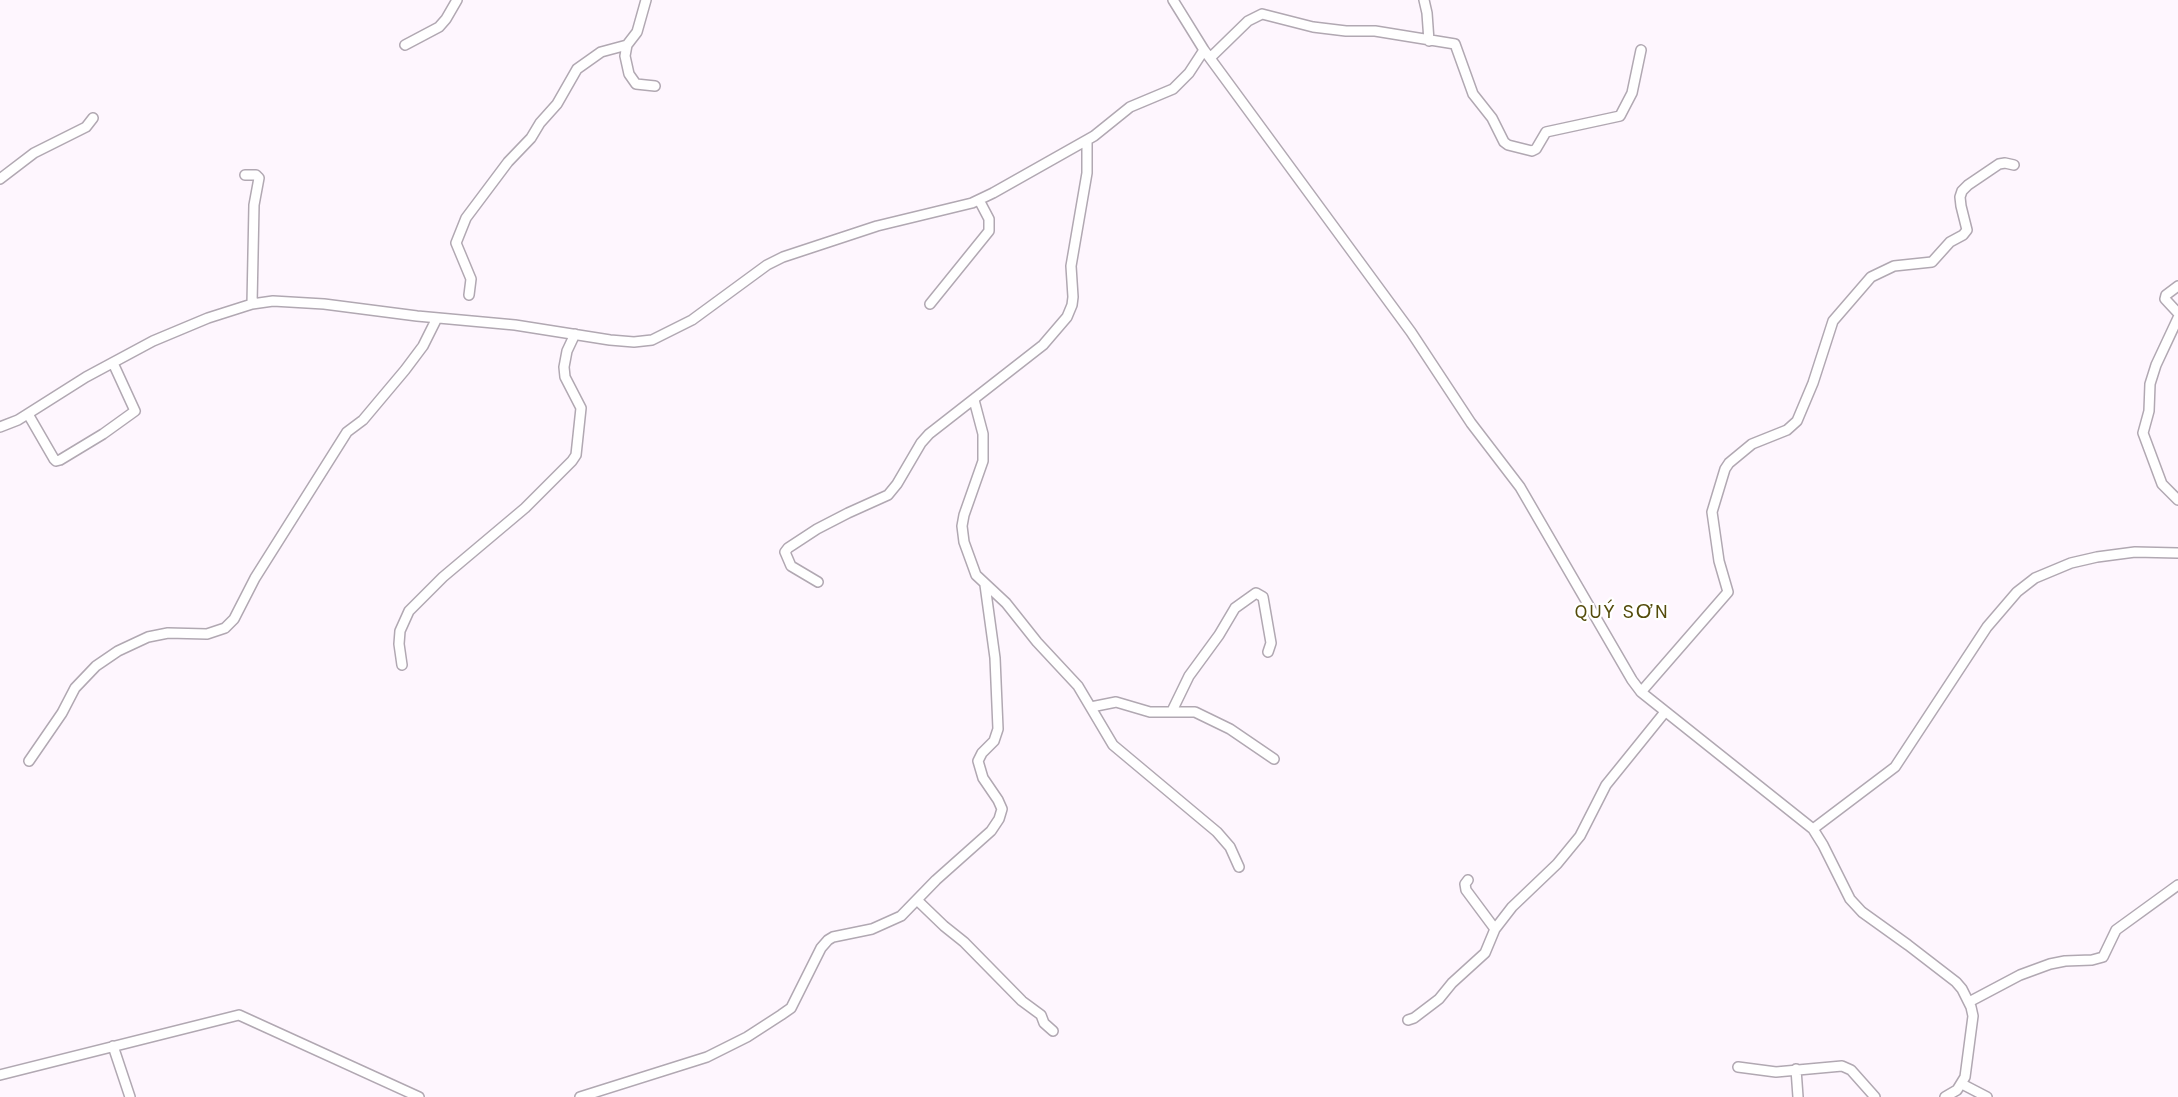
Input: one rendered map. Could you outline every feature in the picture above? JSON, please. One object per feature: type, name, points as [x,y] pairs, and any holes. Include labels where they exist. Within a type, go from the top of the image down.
[{"type":"street","points":[[405,45],[439,27],[457,0]]},
{"type":"street","points":[[646,0],[637,32],[627,45],[624,56],[632,80],[640,85],[655,86]]},
{"type":"street","points":[[1173,0],[1204,50],[1411,332],[1471,423],[1520,487],[1641,692],[1813,829],[1850,899],[1862,912],[1956,982],[1969,1002],[1973,1016],[1965,1077],[1957,1090],[1945,1097]]},
{"type":"street","points":[[1424,0],[1429,40]]},
{"type":"street","points":[[1210,58],[1248,21],[1262,14],[1313,27],[1346,31],[1375,31],[1455,44],[1473,94],[1492,118],[1502,139],[1508,145],[1532,151],[1536,149],[1546,132],[1620,116],[1632,93],[1641,50]]},
{"type":"street","points":[[469,295],[471,279],[456,243],[466,218],[508,162],[531,138],[540,123],[557,104],[577,69],[601,52],[627,45]]},
{"type":"street","points":[[0,427],[28,414],[153,341],[201,321],[252,304],[273,301],[324,304],[515,325],[634,342],[652,340],[692,320],[767,265],[783,257],[877,226],[979,200],[1087,141],[1130,107],[1173,89],[1189,73],[1204,50]]},
{"type":"street","points":[[0,179],[34,153],[86,127],[93,118]]},
{"type":"street","points":[[818,582],[791,566],[785,552],[788,548],[817,529],[888,495],[921,443],[940,424],[1043,345],[1067,317],[1073,297],[1071,266],[1087,173],[1087,141]]},
{"type":"street","points":[[1641,692],[1728,592],[1719,561],[1712,512],[1725,469],[1729,463],[1752,444],[1786,430],[1797,421],[1813,383],[1833,321],[1870,277],[1894,266],[1932,262],[1950,242],[1967,230],[1960,206],[1962,191],[1999,164],[2013,165]]},
{"type":"street","points":[[245,175],[256,175],[259,178],[254,205],[252,304]]},
{"type":"street","points":[[930,304],[989,231],[989,219],[979,200]]},
{"type":"street","points":[[2178,286],[2166,295],[2165,299],[2178,313]]},
{"type":"street","points":[[29,761],[62,713],[75,688],[96,666],[118,651],[148,637],[168,633],[207,634],[225,628],[234,619],[255,578],[347,432],[363,420],[405,370],[423,346],[437,318]]},
{"type":"street","points":[[2178,318],[2156,365],[2150,384],[2149,411],[2143,434],[2162,484],[2178,500]]},
{"type":"street","points":[[402,665],[400,631],[409,611],[443,577],[525,508],[576,455],[581,408],[565,377],[564,367],[567,351],[575,334]]},
{"type":"street","points":[[28,414],[54,459],[60,460],[135,411],[113,363]]},
{"type":"street","points":[[974,400],[983,434],[984,453],[978,479],[964,515],[962,532],[976,575],[1012,609],[1037,642],[1078,686],[1113,745],[1223,837],[1239,867]]},
{"type":"street","points":[[1813,829],[1894,767],[1987,627],[2018,592],[2035,578],[2071,563],[2097,557],[2134,552],[2178,553]]},
{"type":"street","points":[[580,1097],[707,1057],[747,1037],[791,1008],[821,948],[831,938],[858,933],[886,924],[901,916],[936,879],[991,831],[1002,809],[982,778],[978,765],[979,757],[994,741],[998,729],[995,658],[985,585]]},
{"type":"street","points":[[1172,711],[1189,676],[1219,635],[1235,608],[1256,593],[1263,597],[1271,643],[1268,652]]},
{"type":"street","points":[[1091,707],[1116,702],[1150,712],[1195,712],[1230,729],[1274,759]]},
{"type":"street","points":[[1408,1020],[1439,999],[1452,983],[1485,953],[1495,929],[1512,908],[1557,864],[1580,836],[1606,785],[1665,712]]},
{"type":"street","points":[[1468,880],[1465,884],[1466,890],[1495,929]]},
{"type":"street","points":[[1969,1002],[2020,975],[2050,964],[2103,957],[2116,930],[2178,885]]},
{"type":"street","points":[[917,900],[964,942],[1022,1001],[1041,1015],[1044,1023],[1053,1031]]},
{"type":"street","points":[[0,1075],[239,1015],[419,1097]]},
{"type":"street","points":[[112,1046],[130,1097]]},
{"type":"street","points":[[1738,1067],[1776,1072],[1842,1066],[1851,1070],[1875,1097]]},
{"type":"street","points":[[1796,1069],[1798,1097]]},
{"type":"street","points":[[1962,1084],[1987,1097]]},
{"type":"district","name":"QUÝ SƠN","points":[[1622,612]]}]
